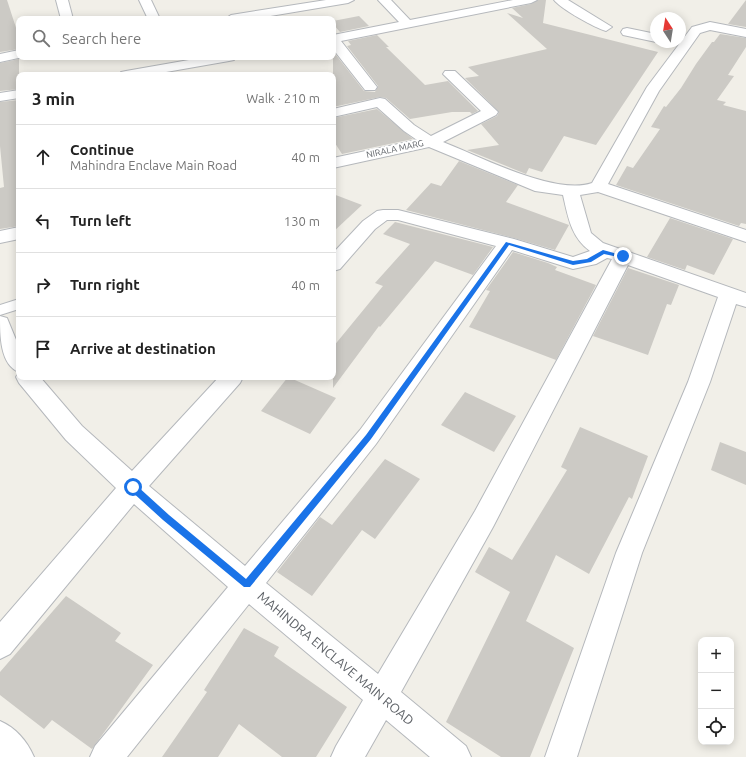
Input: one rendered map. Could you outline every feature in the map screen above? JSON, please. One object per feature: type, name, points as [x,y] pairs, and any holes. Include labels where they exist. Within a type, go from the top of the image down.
[{"type":"street","points":[[62,0],[66,16]]},
{"type":"street","points":[[145,0],[153,16]]},
{"type":"street","points":[[249,16],[348,0]]},
{"type":"street","points":[[384,0],[406,23]]},
{"type":"street","points":[[464,0],[476,10]]},
{"type":"street","points":[[336,39],[406,23],[531,0]]},
{"type":"street","points":[[560,0],[591,20],[606,27]]},
{"type":"street","points":[[686,39],[696,30],[704,27],[718,27],[746,33]]},
{"type":"street","points":[[627,32],[650,37]]},
{"type":"street","points":[[336,44],[370,87]]},
{"type":"street","points":[[598,186],[652,90],[678,48]]},
{"type":"street","points":[[0,58],[16,55]]},
{"type":"street","points":[[143,72],[212,60]]},
{"type":"street","name":"NIRALA MARG","points":[[336,162],[430,142],[491,112],[450,74]]},
{"type":"street","points":[[0,97],[16,94]]},
{"type":"street","points":[[336,112],[380,102],[409,128],[430,142],[541,187],[571,191],[587,190],[598,186],[746,236]]},
{"type":"street","points":[[561,757],[629,553],[699,382],[738,297],[613,254],[587,240],[580,231],[571,191]]},
{"type":"street","points":[[336,262],[369,225],[383,215],[398,215],[508,243],[573,263],[613,254]]},
{"type":"street","points":[[0,237],[16,234]]},
{"type":"street","points":[[106,757],[368,437],[508,243]]},
{"type":"street","points":[[347,757],[484,519],[613,254]]},
{"type":"street","points":[[0,323],[8,348],[16,360]]},
{"type":"street","name":"MAHINDRA ENCLAVE MAIN ROAD","points":[[30,380],[74,433],[166,518],[455,757]]},
{"type":"street","points":[[0,644],[133,487],[229,380]]},
{"type":"street","points":[[0,737],[18,757]]},
{"type":"lane","points":[[0,310],[16,305]]},
{"type":"building","points":[[0,0],[7,0],[16,28],[16,49],[0,52]]},
{"type":"building","points":[[538,0],[546,0],[543,23],[658,52],[596,145],[564,136],[542,172],[529,168],[526,174],[467,150],[499,145],[481,124],[497,116],[499,112],[465,78],[479,76],[468,67],[547,49],[507,13],[523,18],[512,8],[531,4]]},
{"type":"building","points":[[746,0],[746,27],[728,24]]},
{"type":"building","points":[[359,16],[369,26],[340,32],[336,27],[336,20]]},
{"type":"building","points":[[720,34],[746,38],[746,47],[728,75],[734,76],[717,100],[726,102],[723,105],[746,111],[746,224],[741,223],[739,226],[616,185],[627,166],[633,168],[660,129],[651,127],[664,106],[666,107],[681,88],[696,64],[712,42],[714,42]]},
{"type":"building","points":[[377,35],[389,47],[386,47],[425,85],[448,81],[478,111],[472,114],[470,112],[452,112],[410,119],[386,98],[380,97],[336,106],[336,72],[333,72],[333,60],[336,60],[336,55],[364,91],[375,92],[378,86],[347,46],[351,45],[348,41]]},
{"type":"building","points":[[19,60],[19,72],[16,72],[16,89],[0,91],[0,63]]},
{"type":"building","points":[[16,100],[16,226],[0,229],[0,188],[4,187],[0,146],[0,102]]},
{"type":"building","points":[[377,109],[413,139],[342,154],[336,145],[336,117]]},
{"type":"building","points":[[459,161],[518,185],[506,202],[569,225],[555,250],[406,210],[431,183],[441,186]]},
{"type":"building","points":[[336,195],[362,205],[336,229]]},
{"type":"building","points":[[670,218],[733,239],[714,275],[687,265],[685,270],[647,257]]},
{"type":"building","points":[[395,222],[493,247],[473,275],[435,261],[380,327],[379,326],[333,388],[333,380],[336,380],[336,343],[383,286],[375,283],[410,244],[383,234]]},
{"type":"building","points":[[513,252],[548,263],[557,267],[555,270],[596,285],[556,360],[469,327],[490,291],[486,290]]},
{"type":"building","points":[[628,268],[679,285],[671,305],[667,304],[648,355],[593,336]]},
{"type":"building","points":[[286,380],[295,380],[336,398],[310,434],[261,411]]},
{"type":"building","points":[[465,392],[516,416],[494,452],[441,425]]},
{"type":"building","points":[[580,427],[648,456],[632,499],[629,497],[589,574],[556,555],[526,621],[574,648],[530,757],[501,757],[446,722],[510,592],[475,572],[489,547],[512,560],[567,470],[561,467]]},
{"type":"building","points":[[720,442],[746,452],[746,485],[711,470]]},
{"type":"building","points":[[385,459],[420,479],[375,539],[362,530],[312,596],[277,572],[320,517],[332,525]]},
{"type":"building","points":[[66,596],[121,633],[115,641],[153,665],[92,749],[52,720],[44,729],[0,695],[0,672]]},
{"type":"building","points":[[244,628],[279,647],[274,656],[347,707],[316,757],[282,757],[239,724],[218,757],[162,757],[207,692],[204,690]]},
{"type":"route","points":[[133,487],[166,518],[247,584],[368,437],[508,243],[573,263],[589,260],[603,252],[623,256]]}]
